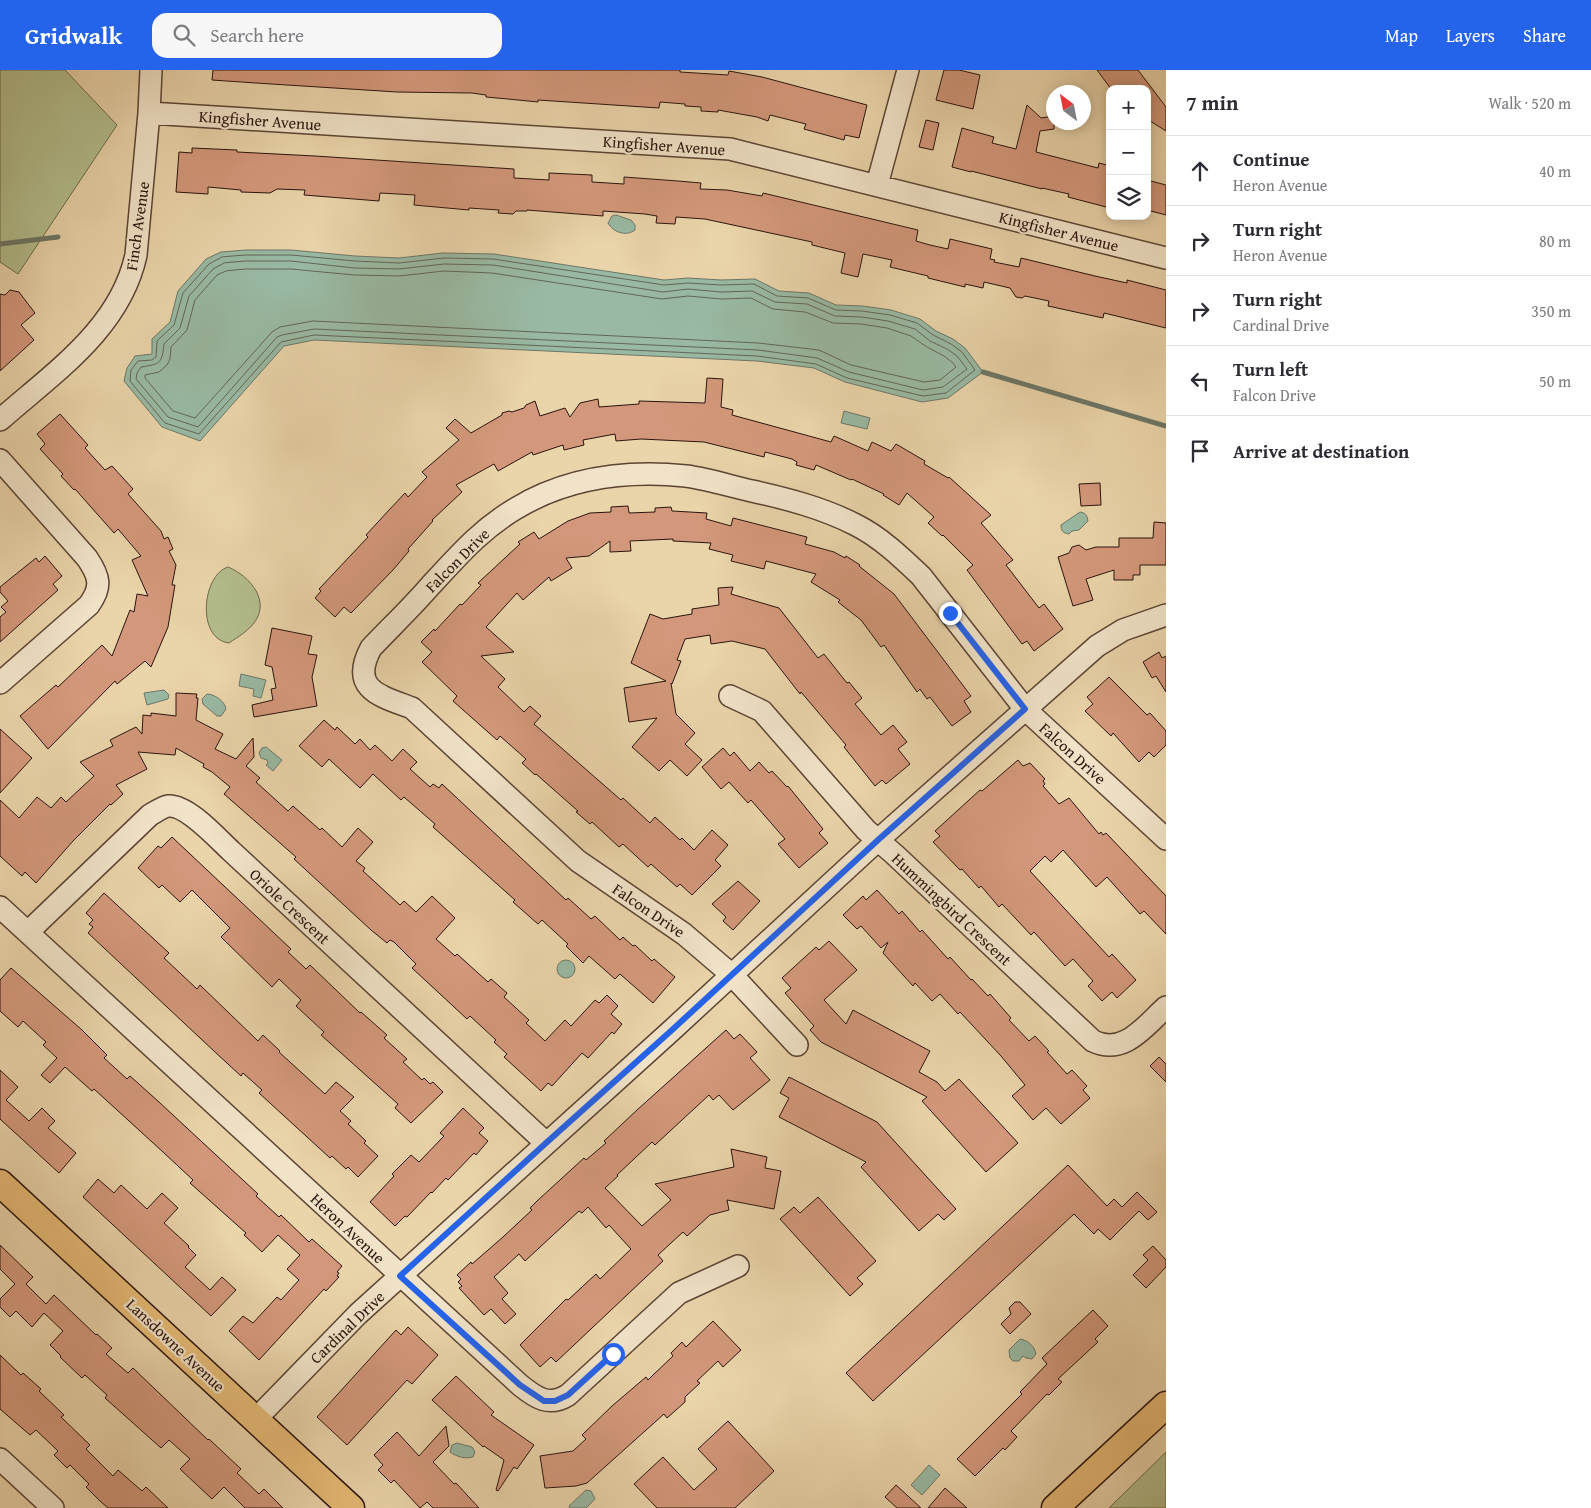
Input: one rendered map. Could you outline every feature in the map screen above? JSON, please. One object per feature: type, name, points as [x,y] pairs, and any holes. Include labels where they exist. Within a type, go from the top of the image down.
[{"type":"main road","name":"Lansdowne Avenue","points":[[0,1183],[350,1508]]},
{"type":"main road","points":[[1055,1508],[1166,1405]]},
{"type":"street","name":"Finch Avenue","points":[[0,420],[93,337],[119,302],[133,270],[149,113],[151,70]]},
{"type":"street","points":[[877,185],[908,70]]},
{"type":"street","name":"Kingfisher Avenue","points":[[149,113],[730,149],[1166,258]]},
{"type":"street","points":[[0,460],[87,558],[98,577],[96,595],[89,605],[0,683]]},
{"type":"street","name":"Falcon Drive","points":[[797,1045],[732,975],[684,934],[578,861],[412,708],[379,696],[368,686],[363,668],[371,648],[476,536],[515,509],[545,493],[569,484],[596,478],[619,475],[686,476],[808,505],[857,525],[902,557],[926,583],[1025,709],[1166,838]]},
{"type":"street","name":"Cardinal Drive","points":[[256,1419],[341,1330],[878,840],[1025,709],[1098,646],[1123,630],[1158,616],[1166,615]]},
{"type":"street","name":"Hummingbird Crescent","points":[[730,696],[762,711],[866,830],[1093,1041],[1106,1046],[1131,1039],[1166,1007]]},
{"type":"street","name":"Oriole Crescent","points":[[28,932],[150,815],[168,806],[187,812],[546,1143]]},
{"type":"street","name":"Heron Avenue","points":[[0,907],[400,1276],[526,1390],[544,1401],[555,1401],[568,1395],[679,1293],[738,1266]]},
{"type":"street","points":[[0,1459],[53,1508]]},
{"type":"shaded area","points":[[0,70],[65,70],[117,125],[18,274],[0,262]]},
{"type":"shaded area","points":[[228,567],[244,576],[256,590],[260,606],[259,615],[252,626],[229,643],[218,639],[211,631],[207,619],[206,606],[213,582],[219,572]]},
{"type":"shaded area","points":[[1166,1452],[1166,1508],[1109,1508]]},
{"type":"water","points":[[616,215],[631,220],[635,225],[635,230],[624,233],[613,229],[608,223],[612,216]]},
{"type":"water","points":[[291,250],[399,258],[443,253],[494,254],[664,280],[688,278],[721,280],[755,279],[779,291],[809,293],[836,305],[891,310],[920,319],[965,348],[983,372],[948,398],[922,402],[845,382],[814,368],[757,361],[314,340],[284,346],[200,441],[162,427],[124,381],[127,368],[135,356],[152,354],[152,339],[170,322],[178,291],[206,259],[221,252]]},
{"type":"water","points":[[844,411],[870,418],[867,429],[841,423]]},
{"type":"water","points":[[1080,512],[1086,515],[1088,521],[1079,530],[1072,531],[1069,534],[1064,532],[1061,525]]},
{"type":"water","points":[[241,674],[266,680],[261,698],[253,696],[254,689],[239,686]]},
{"type":"water","points":[[164,690],[169,695],[168,699],[147,705],[144,693]]},
{"type":"water","points":[[207,694],[216,697],[224,703],[226,709],[221,716],[217,716],[203,704],[202,699]]},
{"type":"water","points":[[266,747],[282,760],[273,771],[266,765],[268,763],[267,760],[261,758],[259,753],[262,748]]},
{"type":"water","points":[[566,960],[572,963],[575,969],[572,975],[566,978],[560,975],[557,969],[560,963]]},
{"type":"water","points":[[1020,1339],[1031,1344],[1034,1349],[1036,1354],[1032,1359],[1023,1356],[1019,1361],[1013,1361],[1010,1358],[1009,1350]]},
{"type":"water","points":[[457,1443],[472,1447],[475,1452],[473,1457],[461,1457],[450,1452],[452,1445]]},
{"type":"water","points":[[929,1465],[940,1475],[922,1495],[911,1485]]},
{"type":"water","points":[[586,1490],[591,1491],[595,1499],[586,1508],[570,1508],[569,1506]]},
{"type":"building","points":[[213,70],[680,70],[680,72],[728,75],[729,71],[762,77],[867,105],[859,138],[845,135],[844,140],[804,129],[806,124],[770,115],[768,121],[757,117],[718,110],[718,112],[701,111],[701,107],[685,106],[685,104],[660,102],[659,108],[538,100],[538,102],[486,97],[486,95],[472,93],[397,92],[212,80]]},
{"type":"building","points":[[944,70],[959,70],[980,75],[973,109],[936,100]]},
{"type":"building","points":[[1097,70],[1138,70],[1149,85],[1108,85]]},
{"type":"building","points":[[1151,87],[1166,107],[1166,131],[1151,122]]},
{"type":"building","points":[[1027,105],[1041,118],[1046,117],[1047,130],[1040,131],[1036,152],[1098,168],[1099,163],[1106,165],[1106,207],[1068,197],[1069,194],[952,167],[962,128],[994,137],[992,143],[1016,149]]},
{"type":"building","points":[[926,120],[939,123],[933,150],[919,147]]},
{"type":"building","points":[[192,148],[514,169],[514,178],[549,180],[549,173],[592,175],[592,182],[624,184],[624,177],[678,181],[701,183],[700,189],[727,190],[762,196],[763,193],[918,230],[916,241],[930,245],[948,249],[950,239],[992,249],[990,259],[995,260],[994,262],[1019,267],[1021,258],[1095,276],[1127,283],[1127,280],[1166,290],[1166,328],[1104,313],[1103,318],[1048,306],[1049,301],[1025,296],[1022,298],[1016,297],[1010,288],[984,282],[983,288],[965,284],[965,287],[928,278],[928,276],[890,267],[892,260],[863,254],[858,277],[841,273],[845,253],[812,245],[812,242],[705,219],[676,217],[675,224],[656,223],[657,216],[603,211],[603,216],[527,210],[516,211],[513,214],[498,213],[499,210],[469,208],[469,210],[414,205],[415,195],[380,193],[379,201],[304,195],[305,190],[277,189],[270,193],[241,192],[241,190],[208,187],[208,194],[176,192],[179,152],[192,153]]},
{"type":"building","points":[[1151,181],[1166,185],[1166,215],[1151,211]]},
{"type":"building","points":[[10,290],[19,292],[35,313],[21,325],[34,340],[0,371],[0,294],[5,295]]},
{"type":"building","points":[[707,378],[723,379],[721,407],[733,410],[732,415],[831,442],[834,436],[868,451],[872,442],[891,451],[896,444],[925,461],[924,464],[949,477],[991,515],[981,523],[1013,560],[1006,565],[1039,608],[1044,604],[1063,629],[1034,651],[1027,641],[1022,644],[967,570],[973,565],[928,523],[934,517],[907,493],[899,505],[884,494],[852,479],[816,465],[814,470],[796,465],[797,462],[792,459],[765,452],[764,457],[704,442],[641,439],[616,441],[615,434],[583,440],[584,445],[564,450],[563,445],[533,455],[532,452],[498,471],[494,464],[456,485],[462,492],[432,520],[393,570],[351,613],[344,607],[335,617],[315,598],[321,591],[319,589],[368,537],[366,535],[390,509],[405,493],[408,497],[427,477],[422,472],[459,440],[446,428],[455,419],[471,433],[502,415],[502,413],[524,408],[535,401],[540,416],[565,408],[570,417],[580,403],[598,399],[599,407],[639,404],[639,401],[705,403]]},
{"type":"building","points":[[60,414],[88,445],[85,448],[105,470],[112,466],[133,489],[128,494],[161,531],[164,539],[168,537],[173,549],[169,551],[176,565],[172,585],[175,585],[168,627],[151,667],[145,661],[117,684],[115,681],[48,749],[20,716],[56,685],[58,687],[102,645],[112,656],[130,610],[134,612],[137,594],[148,596],[132,560],[141,556],[118,529],[114,533],[61,476],[63,474],[40,449],[45,444],[37,434]]},
{"type":"building","points":[[1100,483],[1101,505],[1081,506],[1079,484]]},
{"type":"building","points":[[628,506],[629,513],[655,512],[655,508],[671,507],[672,511],[707,513],[706,519],[731,526],[733,518],[807,537],[805,544],[834,552],[845,558],[846,556],[860,565],[894,594],[971,696],[964,701],[971,712],[952,726],[930,697],[927,699],[920,689],[917,692],[884,645],[881,647],[861,620],[838,602],[840,600],[811,582],[816,574],[766,561],[764,569],[731,561],[733,555],[709,549],[711,543],[673,541],[673,539],[630,541],[631,551],[610,552],[610,541],[589,556],[566,558],[572,568],[551,581],[549,577],[523,600],[517,593],[486,627],[514,652],[481,656],[505,679],[498,687],[524,712],[530,706],[541,716],[534,724],[650,823],[655,817],[694,850],[712,830],[728,845],[715,860],[721,866],[692,895],[680,884],[677,887],[651,864],[648,867],[623,844],[619,847],[592,822],[590,824],[576,812],[578,811],[522,763],[526,759],[500,736],[497,740],[453,701],[457,696],[422,662],[432,652],[421,642],[434,629],[435,631],[460,604],[462,605],[481,585],[478,583],[520,544],[518,542],[534,532],[539,539],[568,521],[590,513],[611,512],[611,507]]},
{"type":"building","points":[[1154,522],[1166,523],[1166,565],[1140,565],[1140,575],[1133,575],[1133,580],[1114,580],[1114,570],[1086,579],[1093,600],[1073,606],[1058,557],[1069,553],[1072,547],[1079,545],[1086,550],[1096,547],[1119,547],[1119,538],[1153,538]]},
{"type":"building","points":[[45,556],[62,576],[53,584],[58,590],[0,642],[0,617],[6,612],[1,607],[8,601],[0,592],[0,587],[36,558],[39,562]]},
{"type":"building","points":[[733,587],[731,594],[779,608],[818,658],[824,654],[847,683],[849,682],[862,698],[855,704],[881,735],[893,725],[907,742],[898,749],[910,764],[886,784],[882,780],[875,786],[844,747],[846,745],[801,692],[800,694],[765,649],[732,641],[711,644],[710,635],[685,639],[677,660],[681,661],[671,683],[676,714],[695,733],[685,744],[702,760],[687,776],[670,760],[659,771],[632,747],[657,718],[629,722],[624,688],[666,681],[631,663],[650,614],[663,619],[692,614],[692,609],[719,605],[718,588]]},
{"type":"building","points":[[272,628],[312,636],[308,654],[317,655],[312,677],[317,706],[254,717],[252,705],[273,700],[271,689],[276,688],[272,667],[265,665]]},
{"type":"building","points":[[1159,652],[1162,658],[1166,656],[1166,692],[1156,676],[1152,678],[1143,662]]},
{"type":"building","points":[[1109,677],[1147,715],[1150,713],[1166,731],[1166,745],[1154,757],[1149,752],[1139,762],[1113,733],[1111,736],[1085,711],[1093,704],[1087,697]]},
{"type":"building","points":[[176,693],[197,694],[196,720],[223,734],[215,749],[236,759],[253,738],[254,757],[246,766],[260,778],[256,782],[288,811],[293,806],[320,830],[322,828],[342,847],[358,828],[373,842],[356,861],[365,868],[363,871],[400,905],[404,901],[416,912],[432,896],[455,918],[436,939],[455,956],[457,954],[488,982],[491,979],[507,993],[504,997],[529,1020],[526,1023],[545,1041],[565,1020],[571,1026],[595,1000],[599,1003],[607,995],[618,1006],[611,1014],[622,1024],[588,1058],[582,1053],[552,1086],[548,1083],[541,1091],[504,1057],[507,1054],[494,1042],[496,1040],[470,1016],[467,1019],[412,968],[416,964],[394,942],[390,940],[387,943],[371,930],[294,859],[296,857],[224,794],[230,787],[203,767],[204,764],[176,748],[175,755],[138,752],[147,769],[116,785],[123,794],[110,804],[73,841],[36,883],[25,872],[22,876],[0,856],[0,800],[19,818],[37,797],[51,808],[61,797],[66,802],[94,776],[80,762],[113,746],[110,740],[136,727],[142,734],[143,715],[151,716],[151,713],[176,716]]},
{"type":"building","points":[[324,720],[335,730],[337,727],[355,744],[360,739],[370,750],[375,745],[392,761],[403,749],[417,762],[410,769],[430,787],[433,784],[439,788],[442,784],[566,900],[568,898],[591,919],[595,916],[620,940],[623,937],[633,946],[635,945],[652,961],[654,959],[675,977],[653,1003],[620,974],[615,979],[589,956],[583,963],[566,946],[568,944],[542,920],[538,924],[513,902],[515,900],[433,827],[435,824],[404,797],[401,800],[373,774],[360,788],[329,759],[322,767],[299,746]]},
{"type":"building","points":[[0,729],[32,758],[0,793]]},
{"type":"building","points":[[723,748],[730,756],[734,752],[750,771],[759,762],[769,773],[772,771],[788,786],[823,829],[819,833],[828,843],[799,868],[778,844],[785,839],[751,800],[748,803],[729,782],[721,789],[702,767]]},
{"type":"building","points":[[1018,760],[1023,766],[1030,763],[1045,779],[1043,786],[1059,804],[1069,798],[1099,834],[1101,832],[1103,835],[1106,833],[1166,896],[1166,934],[1144,911],[1140,914],[1107,877],[1096,887],[1063,850],[1051,862],[1045,856],[1030,871],[1109,957],[1112,954],[1136,980],[1117,998],[1112,992],[1102,1001],[1088,986],[1093,981],[1073,959],[1065,966],[1034,932],[1031,935],[1002,904],[999,907],[981,886],[979,888],[933,842],[940,836],[935,831],[980,790],[982,791]]},
{"type":"building","points":[[172,837],[291,949],[288,952],[306,969],[310,965],[360,1013],[387,1035],[384,1038],[407,1059],[403,1062],[422,1080],[424,1078],[430,1084],[433,1082],[443,1092],[411,1123],[395,1108],[398,1104],[321,1035],[324,1032],[296,1006],[301,1000],[279,979],[272,987],[221,937],[230,928],[192,890],[180,902],[162,885],[159,888],[138,868],[158,846],[161,848]]},
{"type":"building","points":[[738,881],[760,901],[733,930],[723,921],[726,917],[712,904]]},
{"type":"building","points":[[877,890],[899,914],[902,911],[920,932],[922,930],[948,959],[950,957],[988,996],[990,994],[1011,1018],[1009,1020],[1029,1041],[1035,1036],[1067,1074],[1072,1070],[1087,1086],[1083,1090],[1090,1098],[1061,1124],[1046,1108],[1033,1120],[1012,1096],[1025,1085],[1001,1056],[960,1012],[958,1014],[940,994],[932,1001],[915,983],[913,986],[883,953],[888,942],[881,948],[861,926],[857,929],[843,915],[863,896],[866,900]]},
{"type":"building","points":[[104,893],[169,953],[164,958],[197,989],[200,985],[258,1041],[263,1035],[325,1094],[336,1082],[354,1097],[340,1111],[351,1121],[348,1124],[366,1141],[364,1143],[378,1156],[358,1177],[332,1156],[330,1158],[259,1093],[262,1090],[243,1073],[241,1076],[88,933],[93,927],[89,924],[93,920],[86,913]]},
{"type":"building","points":[[829,941],[857,970],[824,1000],[846,1024],[853,1010],[930,1051],[919,1072],[937,1082],[945,1091],[959,1079],[1018,1143],[986,1172],[922,1101],[927,1097],[821,1042],[810,1030],[814,1026],[785,993],[791,988],[782,978],[816,947],[819,950]]},
{"type":"building","points":[[11,968],[82,1030],[107,1055],[104,1058],[127,1079],[130,1076],[159,1102],[258,1194],[256,1196],[279,1217],[281,1215],[309,1242],[312,1239],[342,1266],[337,1272],[339,1277],[326,1291],[324,1289],[259,1360],[229,1331],[243,1316],[253,1323],[277,1297],[281,1300],[299,1280],[287,1269],[300,1255],[278,1235],[262,1252],[244,1235],[246,1233],[190,1183],[193,1180],[94,1089],[92,1091],[65,1067],[50,1083],[41,1075],[57,1058],[43,1045],[46,1042],[23,1021],[18,1027],[0,1011],[0,980]]},
{"type":"building","points":[[726,1030],[734,1039],[740,1034],[757,1052],[750,1058],[770,1080],[733,1110],[719,1095],[713,1100],[709,1095],[655,1145],[652,1142],[605,1188],[642,1226],[671,1200],[655,1184],[734,1167],[731,1149],[767,1157],[765,1168],[781,1171],[774,1209],[727,1200],[729,1210],[710,1215],[687,1236],[683,1232],[658,1255],[663,1261],[556,1362],[551,1357],[540,1367],[520,1345],[566,1299],[568,1300],[596,1274],[600,1279],[631,1249],[609,1225],[606,1228],[588,1207],[582,1213],[579,1211],[525,1261],[519,1254],[494,1277],[508,1293],[502,1299],[516,1314],[505,1324],[491,1309],[484,1315],[459,1288],[462,1286],[458,1282],[461,1279],[457,1275],[503,1237],[532,1210],[530,1208],[537,1201],[584,1158],[586,1160],[606,1143],[604,1141]]},
{"type":"building","points":[[1159,1057],[1166,1064],[1166,1082],[1150,1066]]},
{"type":"building","points":[[0,1070],[18,1087],[6,1100],[29,1121],[42,1108],[55,1121],[48,1128],[76,1153],[59,1173],[0,1119]]},
{"type":"building","points":[[789,1077],[877,1122],[956,1209],[944,1220],[938,1214],[919,1231],[861,1167],[866,1162],[779,1117],[789,1098],[780,1093]]},
{"type":"building","points":[[463,1108],[484,1128],[479,1133],[488,1141],[476,1155],[474,1153],[448,1180],[446,1178],[407,1217],[405,1216],[395,1226],[370,1202],[394,1176],[392,1174],[411,1155],[419,1162],[444,1136],[440,1133]]},
{"type":"building","points":[[1068,1165],[1107,1206],[1114,1199],[1122,1207],[1137,1192],[1157,1212],[1148,1220],[1139,1211],[1110,1240],[1098,1229],[1094,1234],[1074,1214],[873,1401],[846,1373]]},
{"type":"building","points":[[98,1179],[114,1193],[121,1185],[147,1209],[162,1193],[178,1208],[164,1223],[196,1255],[185,1267],[210,1290],[222,1277],[236,1290],[211,1316],[83,1197]]},
{"type":"building","points":[[818,1197],[876,1261],[857,1278],[863,1284],[850,1296],[780,1219],[794,1207],[800,1213]]},
{"type":"building","points":[[0,1245],[33,1277],[26,1284],[46,1304],[54,1295],[112,1348],[106,1354],[128,1373],[133,1368],[241,1469],[237,1473],[259,1494],[264,1489],[283,1508],[245,1508],[224,1487],[212,1499],[180,1469],[190,1459],[169,1440],[161,1448],[105,1398],[107,1395],[85,1375],[82,1378],[60,1357],[50,1345],[63,1331],[44,1313],[32,1327],[16,1311],[10,1317],[0,1307],[0,1299],[15,1284],[0,1269]]},
{"type":"building","points":[[1153,1246],[1166,1260],[1166,1267],[1146,1288],[1133,1275],[1148,1260],[1143,1255]]},
{"type":"building","points":[[1015,1302],[1020,1302],[1031,1314],[1010,1334],[1001,1324],[1011,1314],[1009,1308]]},
{"type":"building","points":[[1093,1310],[1108,1326],[1095,1339],[1098,1342],[1058,1379],[1062,1382],[1049,1395],[1047,1394],[1011,1431],[1017,1437],[975,1476],[957,1459],[1022,1394],[1020,1392],[1047,1364],[1042,1358]]},
{"type":"building","points":[[713,1321],[741,1350],[723,1367],[718,1361],[697,1381],[700,1383],[685,1397],[685,1402],[667,1418],[664,1414],[587,1483],[576,1486],[545,1488],[540,1456],[573,1451],[586,1439],[582,1435],[612,1406],[646,1377],[648,1380],[673,1356],[671,1353],[682,1342],[686,1347]]},
{"type":"building","points":[[408,1327],[438,1355],[412,1384],[407,1380],[347,1445],[317,1417],[396,1330],[401,1335]]},
{"type":"building","points":[[0,1355],[21,1375],[23,1373],[41,1389],[39,1391],[64,1415],[61,1417],[90,1445],[86,1449],[113,1476],[118,1470],[142,1491],[146,1487],[168,1508],[108,1508],[100,1501],[86,1487],[89,1484],[70,1465],[67,1468],[54,1455],[58,1451],[36,1430],[30,1435],[0,1409]]},
{"type":"building","points":[[456,1376],[494,1412],[491,1415],[534,1445],[517,1469],[514,1467],[498,1491],[496,1490],[504,1460],[483,1447],[432,1400]]},
{"type":"building","points":[[728,1421],[774,1471],[735,1508],[657,1508],[634,1484],[663,1457],[694,1490],[717,1469],[698,1449]]},
{"type":"building","points":[[446,1426],[449,1446],[433,1462],[479,1508],[433,1508],[427,1502],[420,1508],[394,1480],[391,1483],[378,1470],[383,1465],[374,1455],[397,1432],[419,1456]]},
{"type":"building","points":[[896,1485],[921,1508],[897,1508],[885,1497]]},
{"type":"building","points":[[945,1488],[967,1508],[928,1508]]},
{"type":"waterway","points":[[0,244],[58,237]]},
{"type":"waterway","points":[[983,372],[1166,426]]},
{"type":"route","points":[[613,1354],[568,1395],[555,1401],[544,1401],[520,1385],[400,1276],[672,1030],[878,840],[1025,709],[950,613]]}]
